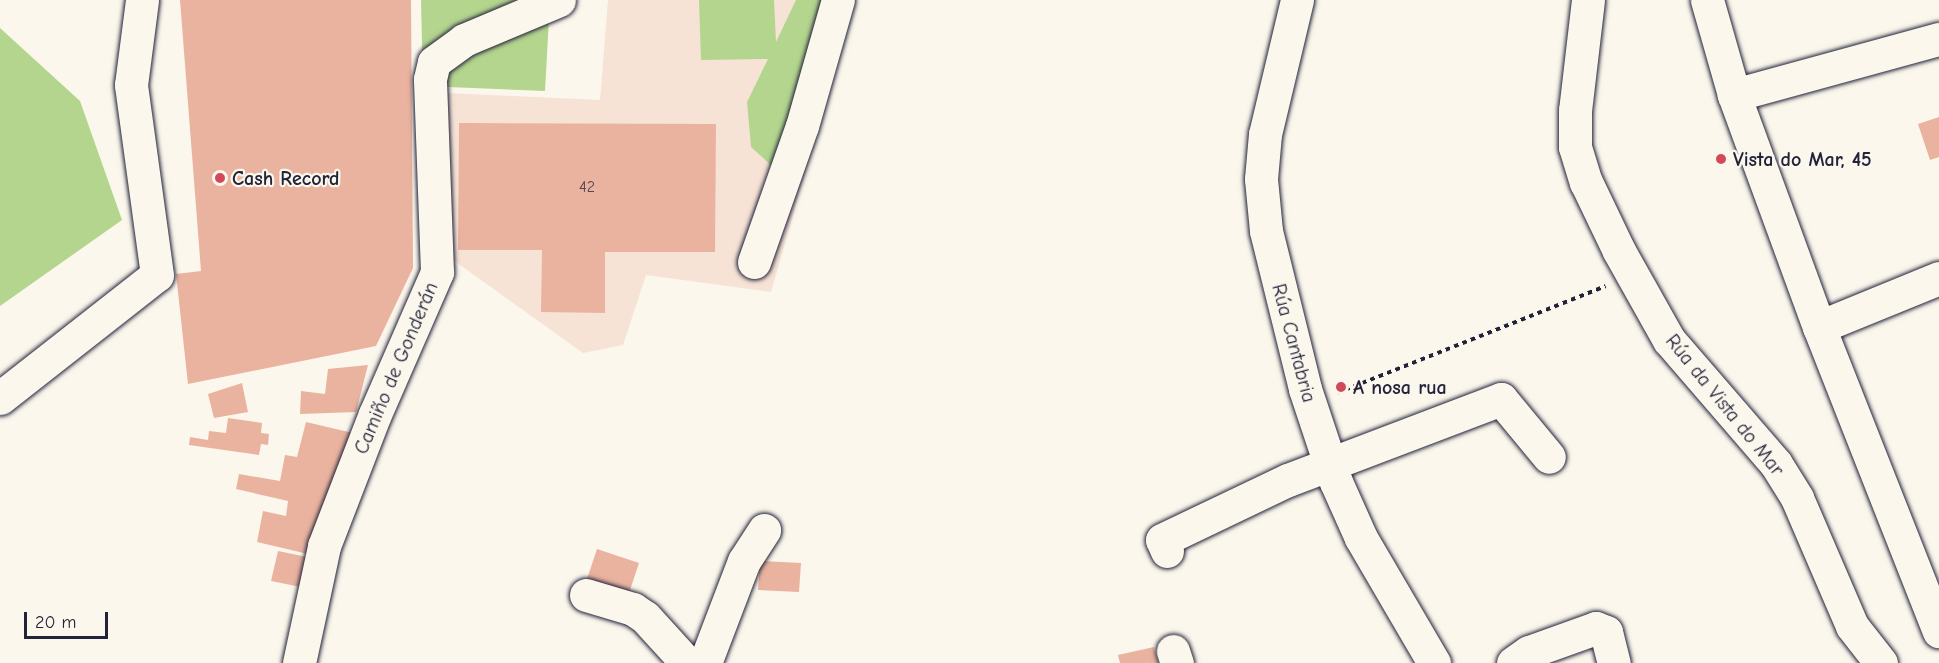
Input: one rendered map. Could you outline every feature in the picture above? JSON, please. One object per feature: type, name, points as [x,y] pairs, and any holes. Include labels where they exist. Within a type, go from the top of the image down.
[{"type":"street","points":[[0,398],[156,275],[131,86],[142,0]]},
{"type":"street","name":"Camiño de Gonderán","points":[[299,663],[324,546],[375,414],[437,272],[430,79],[434,62],[464,40],[558,0]]},
{"type":"street","points":[[754,262],[802,126],[838,0]]},
{"type":"street","name":"Rúa Cantabria","points":[[1297,0],[1268,116],[1262,201],[1291,336],[1329,463],[1361,538],[1434,663]]},
{"type":"street","name":"Rúa da Vista do Mar","points":[[1588,0],[1575,110],[1575,147],[1586,182],[1632,275],[1669,340],[1776,464],[1797,498],[1852,626],[1881,663]]},
{"type":"street","points":[[1707,0],[1734,95],[1819,327],[1939,632]]},
{"type":"street","points":[[1734,95],[1939,39]]},
{"type":"street","points":[[1819,327],[1939,279]]},
{"type":"street","points":[[1167,551],[1162,540],[1329,463],[1502,399],[1549,457]]},
{"type":"street","points":[[705,663],[744,561],[764,530]]},
{"type":"street","points":[[586,595],[639,613],[687,663]]},
{"type":"street","points":[[1513,663],[1539,648],[1596,628],[1606,632],[1614,663]]},
{"type":"path","points":[[1328,396],[1632,275]]},
{"type":"shaded area","points":[[608,0],[855,0],[771,292],[646,275],[623,345],[583,353],[453,260],[447,93],[600,100]]},
{"type":"green space","points":[[421,0],[550,0],[545,91],[423,86]]},
{"type":"green space","points":[[699,0],[774,0],[776,42],[796,0],[829,0],[774,168],[751,147],[747,102],[768,59],[701,60]]},
{"type":"green space","points":[[0,28],[80,101],[122,220],[0,306]]},
{"type":"building","points":[[180,0],[411,0],[413,268],[376,346],[188,384],[176,274],[201,271]]},
{"type":"building","points":[[1939,117],[1939,157],[1930,160],[1918,124]]},
{"type":"building","points":[[459,123],[716,124],[715,252],[605,252],[605,313],[541,312],[542,250],[458,250]]},
{"type":"building","points":[[368,365],[356,412],[300,414],[301,391],[325,394],[328,369]]},
{"type":"building","points":[[242,383],[248,412],[214,418],[208,394]]},
{"type":"building","points":[[228,418],[262,423],[261,433],[269,434],[268,445],[261,444],[259,455],[189,445],[190,437],[208,440],[209,431],[226,433]]},
{"type":"building","points":[[306,422],[353,433],[308,554],[257,542],[263,511],[286,516],[288,501],[236,489],[239,474],[280,481],[285,455],[297,457]]},
{"type":"building","points":[[597,549],[639,563],[626,602],[584,588]]},
{"type":"building","points":[[278,551],[307,557],[301,587],[271,581]]},
{"type":"building","points":[[760,561],[801,563],[799,592],[758,590]]},
{"type":"building","points":[[1154,647],[1158,663],[1120,663],[1118,655]]},
{"type":"place","name":"Vista do Mar, 45","points":[[1721,159]]},
{"type":"place","name":"Cash Record","points":[[220,178]]},
{"type":"place","name":"A nosa rua","points":[[1341,387]]}]
